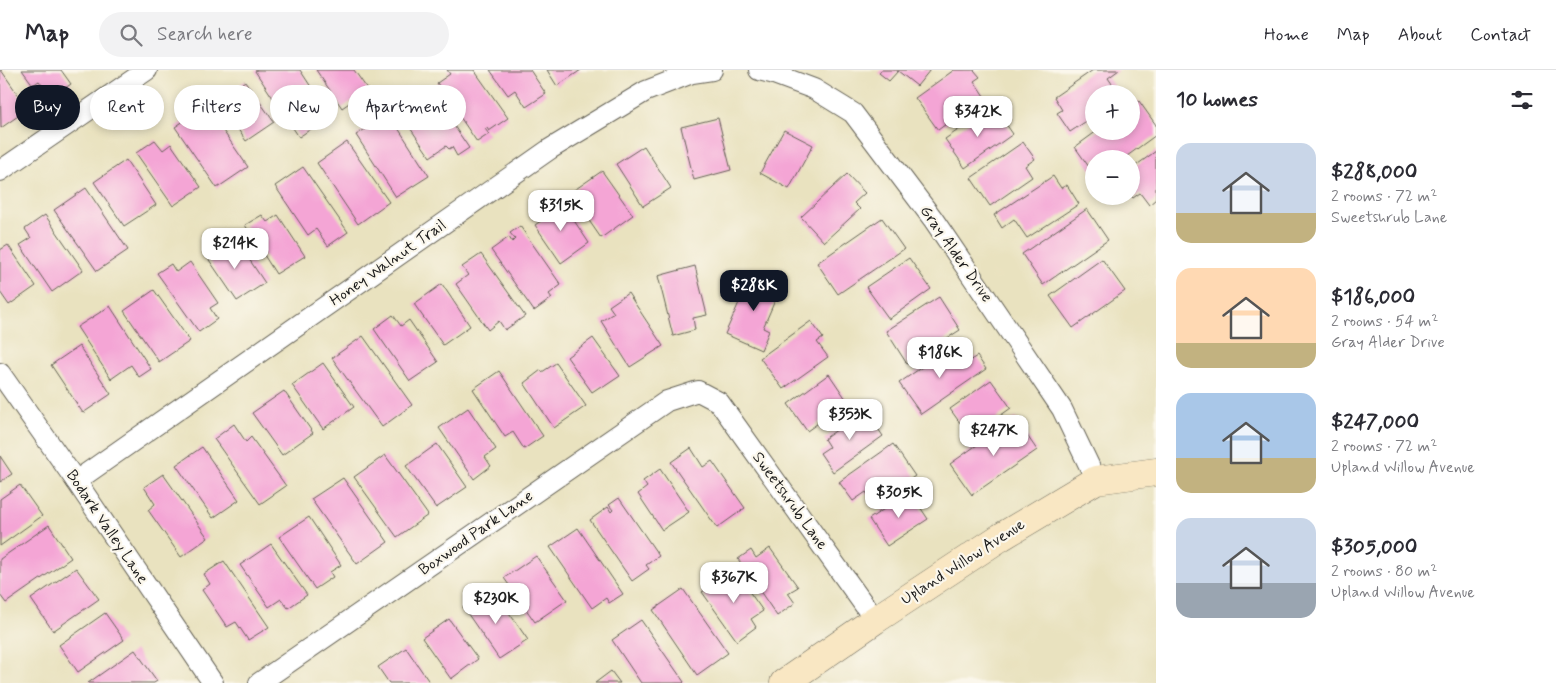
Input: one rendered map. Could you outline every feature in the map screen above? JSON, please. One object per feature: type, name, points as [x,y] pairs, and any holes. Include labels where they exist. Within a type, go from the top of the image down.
[{"type":"street","points":[[0,171],[147,70]]},
{"type":"street","name":"Honey Walnut Trail","points":[[76,481],[550,149],[646,91],[692,73],[712,70]]},
{"type":"street","name":"Gray Alder Drive","points":[[768,71],[814,89],[853,113],[933,219],[1062,408],[1096,480]]},
{"type":"street","name":"Bodark Valley Lane","points":[[0,373],[213,683]]},
{"type":"street","name":"Sweetshrub Lane","points":[[698,391],[719,402],[875,620]]},
{"type":"street","name":"Boxwood Park Lane","points":[[259,683],[667,401],[698,391]]},
{"type":"street","name":"Upland Willow Avenue","points":[[784,683],[1000,537],[1096,480],[1156,472]]},
{"type":"building","points":[[0,70],[15,90],[15,118],[1,128]]},
{"type":"building","points":[[22,70],[61,70],[71,84],[42,85],[39,81],[33,85]]},
{"type":"building","points":[[300,70],[310,85],[270,85],[270,94],[255,71]]},
{"type":"building","points":[[316,70],[354,70],[364,85],[348,85],[348,104],[342,108],[338,102],[338,85],[326,85]]},
{"type":"building","points":[[447,70],[474,70],[508,118],[489,131],[487,128],[485,129],[489,134],[477,142],[466,126],[466,85],[438,85],[437,83],[450,74]]},
{"type":"building","points":[[490,70],[530,70],[546,94],[526,107],[515,90],[508,95]]},
{"type":"building","points":[[547,70],[581,70],[557,86]]},
{"type":"building","points":[[881,70],[930,70],[917,86],[898,71],[889,81],[879,73]]},
{"type":"building","points":[[954,70],[974,70],[980,77],[974,81],[984,96],[938,130],[915,98]]},
{"type":"building","points":[[1093,70],[1119,70],[1108,78],[1113,85],[1085,85],[1085,122],[1070,132],[1057,113],[1062,110],[1054,97]]},
{"type":"building","points":[[245,81],[248,85],[239,85]]},
{"type":"building","points":[[260,102],[270,116],[270,125],[246,141],[238,130],[260,130]]},
{"type":"building","points":[[1140,102],[1156,125],[1156,135],[1135,150],[1085,150],[1085,161],[1075,147],[1085,140],[1140,140]]},
{"type":"building","points":[[986,111],[994,122],[1001,117],[1013,134],[965,168],[945,139]]},
{"type":"building","points":[[718,118],[731,170],[694,180],[681,127]]},
{"type":"building","points":[[177,130],[223,130],[248,167],[217,188]]},
{"type":"building","points":[[294,130],[309,130],[299,137]]},
{"type":"building","points":[[364,130],[399,130],[429,176],[396,197],[356,135]]},
{"type":"building","points":[[411,130],[457,130],[469,148],[457,156],[452,147],[449,149],[446,146],[430,157]]},
{"type":"building","points":[[784,130],[813,145],[789,189],[760,173]]},
{"type":"building","points":[[155,140],[163,150],[171,144],[201,187],[173,206],[136,153]]},
{"type":"building","points":[[347,142],[389,202],[358,224],[317,163]]},
{"type":"building","points":[[1023,142],[1035,159],[1025,166],[1032,177],[990,206],[971,178]]},
{"type":"building","points":[[644,146],[671,188],[643,206],[616,164]]},
{"type":"building","points":[[1156,151],[1156,199],[1149,205],[1140,193],[1140,163]]},
{"type":"building","points":[[126,160],[156,205],[124,226],[94,182]]},
{"type":"building","points":[[303,167],[348,232],[328,246],[316,229],[308,235],[275,186]]},
{"type":"building","points":[[602,171],[633,215],[601,238],[570,193]]},
{"type":"building","points":[[847,174],[865,193],[854,203],[860,209],[824,242],[801,217]]},
{"type":"building","points":[[1053,176],[1061,188],[1067,185],[1079,204],[1027,238],[1014,219],[1002,228],[994,215]]},
{"type":"building","points":[[86,188],[128,250],[97,271],[54,210]]},
{"type":"building","points":[[558,200],[561,205],[563,204],[589,243],[561,263],[535,225],[545,218],[541,212]]},
{"type":"building","points":[[1087,209],[1108,240],[1043,285],[1022,254]]},
{"type":"building","points":[[45,215],[83,270],[52,292],[20,245],[31,238],[25,229]]},
{"type":"building","points":[[262,215],[267,222],[278,215],[305,256],[276,274],[245,225]]},
{"type":"building","points":[[882,218],[904,249],[838,294],[817,263]]},
{"type":"building","points":[[520,226],[561,285],[549,294],[552,298],[534,311],[491,250],[509,237],[512,242],[515,239],[510,233]]},
{"type":"building","points":[[222,243],[227,251],[239,244],[265,283],[237,301],[205,254]]},
{"type":"building","points":[[8,245],[36,286],[9,305],[0,292],[0,250]]},
{"type":"building","points":[[481,254],[525,316],[505,330],[499,321],[488,330],[456,284],[468,275],[462,267]]},
{"type":"building","points":[[909,258],[931,289],[889,319],[866,287]]},
{"type":"building","points":[[1102,259],[1125,291],[1073,328],[1050,296]]},
{"type":"building","points":[[190,262],[218,303],[210,308],[217,319],[199,332],[157,273],[171,264],[176,272]]},
{"type":"building","points":[[695,266],[707,315],[693,318],[695,330],[673,336],[658,276]]},
{"type":"building","points":[[768,275],[783,282],[763,328],[769,331],[761,350],[725,334],[750,278],[764,284]]},
{"type":"building","points":[[442,284],[470,326],[443,345],[414,304]]},
{"type":"building","points":[[154,290],[190,341],[159,362],[124,311]]},
{"type":"building","points":[[628,293],[663,346],[630,367],[601,321],[614,313],[609,306]]},
{"type":"building","points":[[939,297],[960,330],[907,364],[886,331]]},
{"type":"building","points":[[110,306],[151,369],[139,377],[131,365],[111,379],[77,327]]},
{"type":"building","points":[[393,315],[401,326],[409,320],[438,362],[410,381],[374,329]]},
{"type":"building","points":[[811,321],[823,338],[817,342],[828,357],[783,389],[760,358]]},
{"type":"building","points":[[363,336],[412,405],[382,427],[332,358]]},
{"type":"building","points":[[593,338],[620,376],[592,392],[567,357]]},
{"type":"building","points":[[954,345],[966,363],[977,356],[986,369],[921,414],[899,383]]},
{"type":"building","points":[[79,346],[111,394],[83,413],[51,365]]},
{"type":"building","points":[[323,363],[354,407],[323,429],[292,385]]},
{"type":"building","points":[[556,363],[586,406],[554,428],[524,383],[541,370],[542,372]]},
{"type":"building","points":[[499,371],[543,436],[524,449],[513,432],[505,437],[473,389]]},
{"type":"building","points":[[829,374],[848,402],[807,431],[788,404]]},
{"type":"building","points":[[991,380],[1011,408],[970,437],[950,409]]},
{"type":"building","points":[[284,391],[313,433],[282,455],[252,413]]},
{"type":"building","points":[[468,408],[496,449],[485,457],[491,466],[474,479],[439,428]]},
{"type":"building","points":[[865,410],[883,436],[833,472],[820,453],[829,447],[824,439]]},
{"type":"building","points":[[1015,418],[1037,450],[972,495],[950,464]]},
{"type":"building","points":[[234,424],[246,442],[251,437],[286,486],[260,504],[214,439]]},
{"type":"building","points":[[437,444],[467,487],[436,508],[406,466]]},
{"type":"building","points":[[893,444],[915,476],[875,504],[866,492],[853,501],[839,482]]},
{"type":"building","points":[[202,447],[239,500],[213,518],[176,465]]},
{"type":"building","points":[[691,448],[703,467],[712,461],[745,508],[717,528],[671,462]]},
{"type":"building","points":[[385,455],[428,515],[397,537],[354,477]]},
{"type":"building","points":[[0,456],[12,474],[0,482]]},
{"type":"building","points":[[660,469],[689,512],[662,530],[638,494],[647,487],[643,481]]},
{"type":"building","points":[[163,474],[208,538],[181,557],[148,510],[155,504],[144,487]]},
{"type":"building","points":[[343,478],[388,542],[357,564],[311,499]]},
{"type":"building","points":[[20,485],[42,516],[0,546],[0,499]]},
{"type":"building","points":[[910,492],[928,519],[887,546],[869,519]]},
{"type":"building","points":[[619,498],[659,556],[646,565],[649,569],[632,581],[590,520],[608,507],[611,512],[613,510],[609,505]]},
{"type":"building","points":[[309,517],[341,565],[330,572],[333,577],[315,589],[279,537]]},
{"type":"building","points":[[49,525],[71,558],[6,603],[0,595],[0,559]]},
{"type":"building","points":[[578,528],[623,594],[609,603],[606,598],[592,608],[550,547]]},
{"type":"building","points":[[271,544],[307,595],[288,608],[281,599],[269,607],[240,565]]},
{"type":"building","points":[[770,548],[798,587],[788,593],[795,603],[777,616],[738,559],[751,550],[756,558]]},
{"type":"building","points":[[536,556],[567,600],[535,622],[504,578]]},
{"type":"building","points":[[224,561],[269,627],[248,640],[236,622],[227,627],[202,590],[210,584],[204,574]]},
{"type":"building","points":[[76,568],[99,599],[53,631],[31,599]]},
{"type":"building","points":[[734,570],[763,611],[751,619],[756,627],[737,641],[702,592]]},
{"type":"building","points":[[683,589],[728,653],[697,675],[653,610]]},
{"type":"building","points":[[483,593],[490,602],[498,597],[528,640],[499,659],[463,607]]},
{"type":"building","points":[[105,613],[124,640],[78,672],[59,645]]},
{"type":"building","points":[[449,619],[478,659],[451,679],[422,638]]},
{"type":"building","points":[[641,620],[683,683],[641,683],[612,640]]},
{"type":"building","points":[[406,648],[430,683],[389,683],[378,667]]},
{"type":"building","points":[[135,650],[157,681],[154,683],[88,683]]},
{"type":"building","points":[[611,671],[620,683],[595,683]]}]
